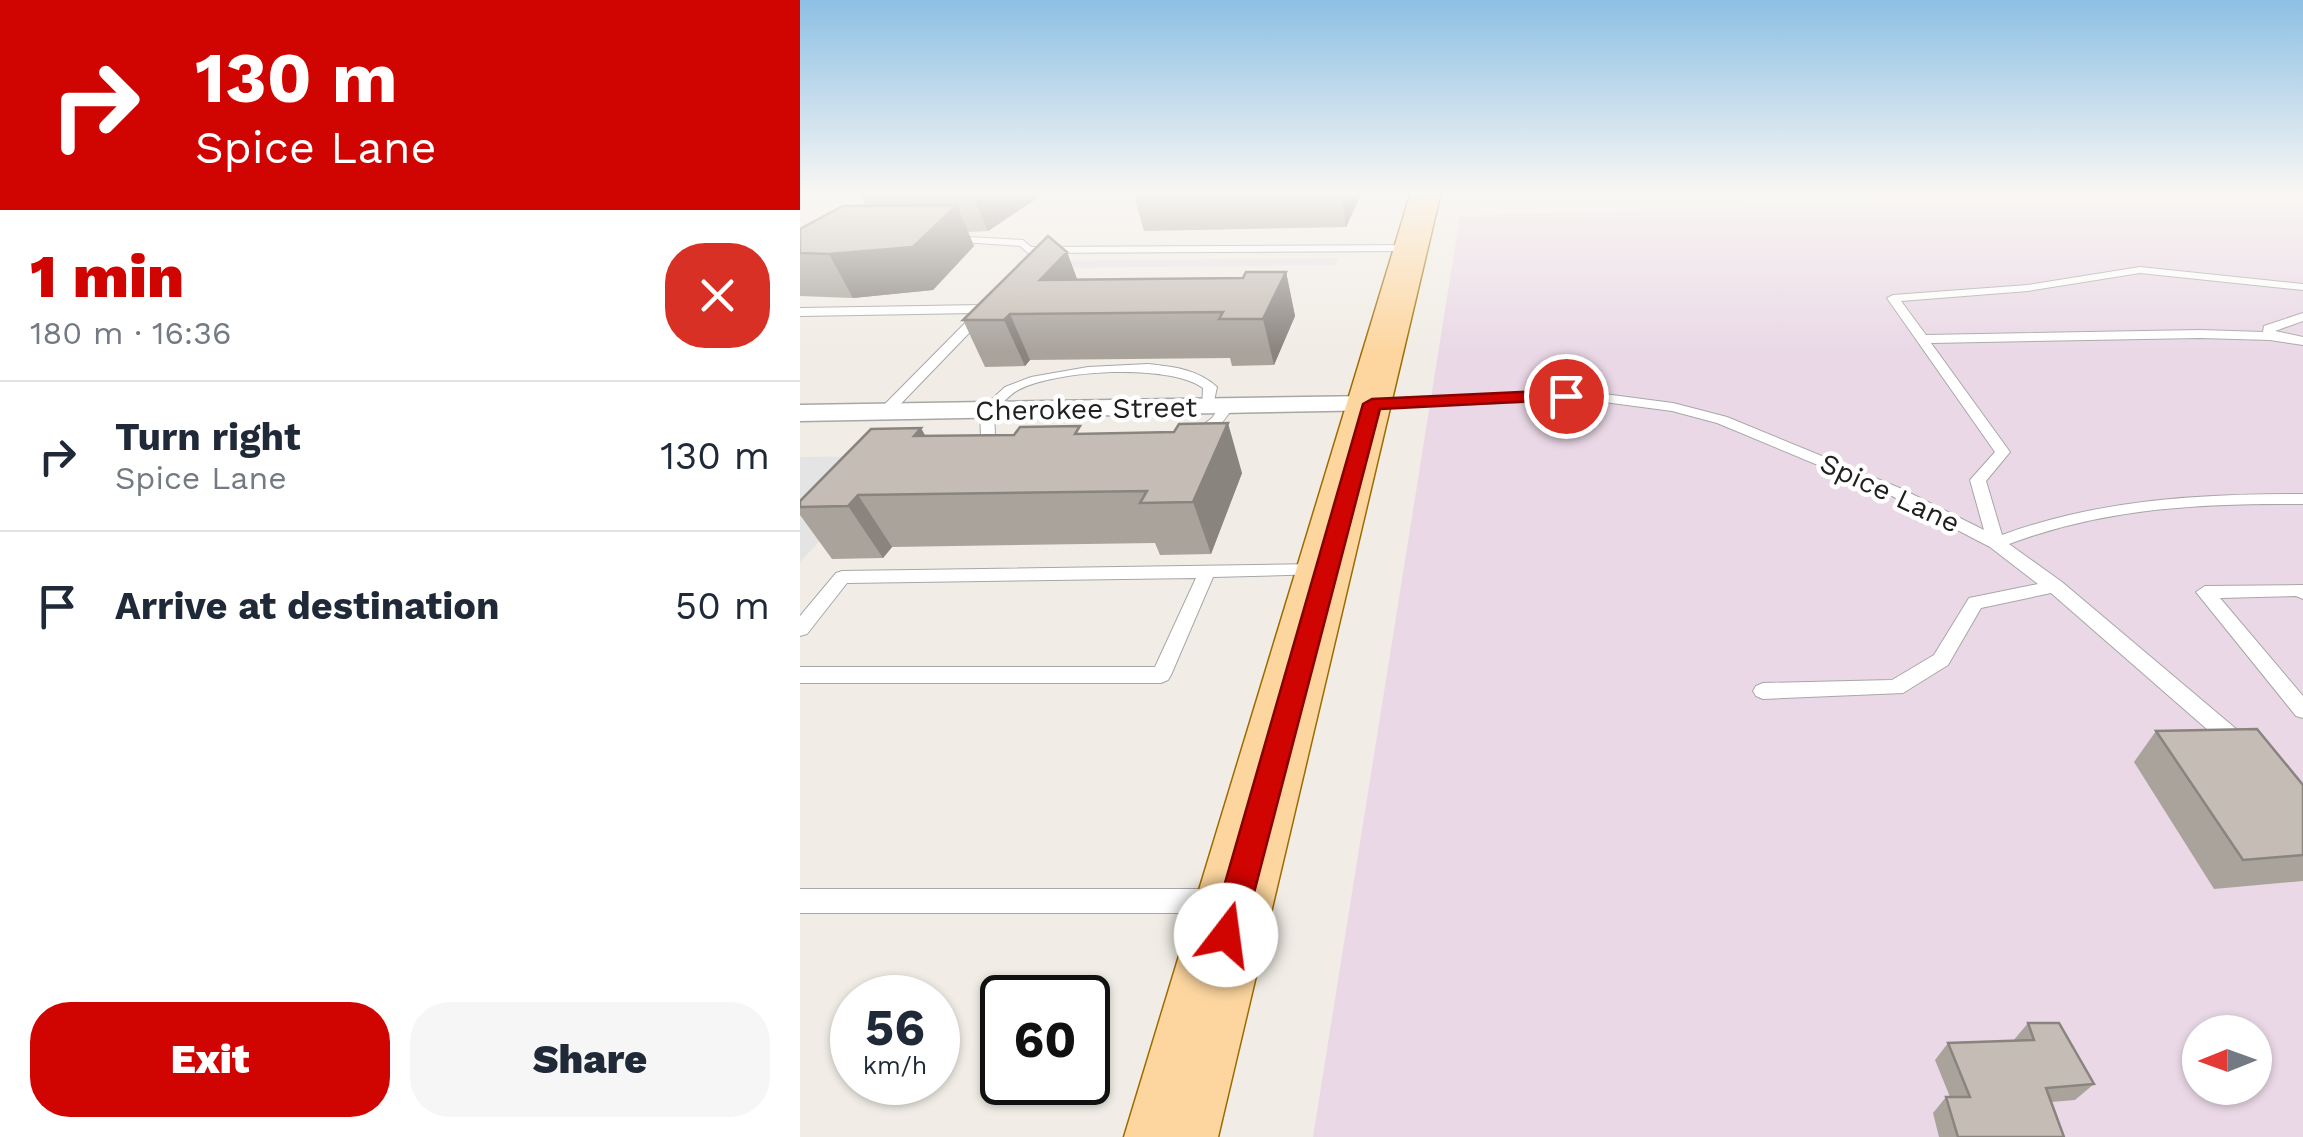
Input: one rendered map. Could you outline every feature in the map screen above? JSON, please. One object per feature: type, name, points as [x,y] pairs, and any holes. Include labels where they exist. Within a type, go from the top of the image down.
[{"type":"main road","points":[[1171,1137],[1413,245]]},
{"type":"street","name":"Cherokee Street","points":[[800,413],[1372,404]]},
{"type":"lane","points":[[1025,245],[1032,257],[1026,270]]},
{"type":"lane","points":[[1028,250],[1092,245]]},
{"type":"lane","points":[[2303,287],[2140,270],[2028,288],[1892,298],[2004,452],[1978,480],[1996,542],[2047,522],[2116,507],[2198,498],[2303,498]]},
{"type":"lane","points":[[884,412],[1000,295]]},
{"type":"lane","points":[[800,312],[985,310]]},
{"type":"lane","points":[[2270,336],[2268,329],[2303,317]]},
{"type":"lane","points":[[1922,339],[2270,336],[2303,342]]},
{"type":"lane","name":"Spice Lane","points":[[1372,404],[1543,395],[1625,399],[1673,406],[1722,420],[1845,470],[1996,542],[2056,586],[2250,756]]},
{"type":"lane","points":[[1184,443],[1217,421],[1217,406]]},
{"type":"lane","points":[[987,410],[988,437],[1018,454]]},
{"type":"lane","points":[[800,629],[842,578],[1326,570]]},
{"type":"lane","points":[[800,675],[1161,675],[1207,572]]},
{"type":"lane","points":[[1763,691],[1896,688],[1941,660],[1976,604],[2056,586]]},
{"type":"lane","points":[[2303,593],[2205,592],[2303,710]]},
{"type":"lane","points":[[800,901],[1236,901]]},
{"type":"shaded area","points":[[1455,245],[2303,245],[2303,1137],[1313,1137]]},
{"type":"shaded area","points":[[1338,258],[1335,265],[1046,268],[1053,261]]},
{"type":"shaded area","points":[[898,456],[800,562],[800,457]]},
{"type":"building","points":[[800,245],[915,245],[829,254],[800,253]]},
{"type":"building","points":[[1039,245],[1059,245],[1067,252],[1040,280],[1243,278],[1246,272],[1286,272],[1263,319],[1219,319],[1223,312],[1010,314],[1004,320],[963,320]]},
{"type":"building","points":[[1228,423],[1193,502],[1140,503],[1147,491],[858,495],[848,506],[800,507],[800,501],[871,429],[921,428],[914,436],[1014,435],[1020,427],[1080,426],[1075,434],[1174,432],[1179,424]]},
{"type":"building","points":[[2257,729],[2303,785],[2303,855],[2243,860],[2156,731]]},
{"type":"building","points":[[2028,1023],[2059,1023],[2094,1084],[2046,1088],[2064,1137],[1958,1137],[1946,1097],[1970,1097],[1948,1043],[2034,1040]]},
{"type":"route","points":[[1226,935],[1372,404],[1566,396]]}]
